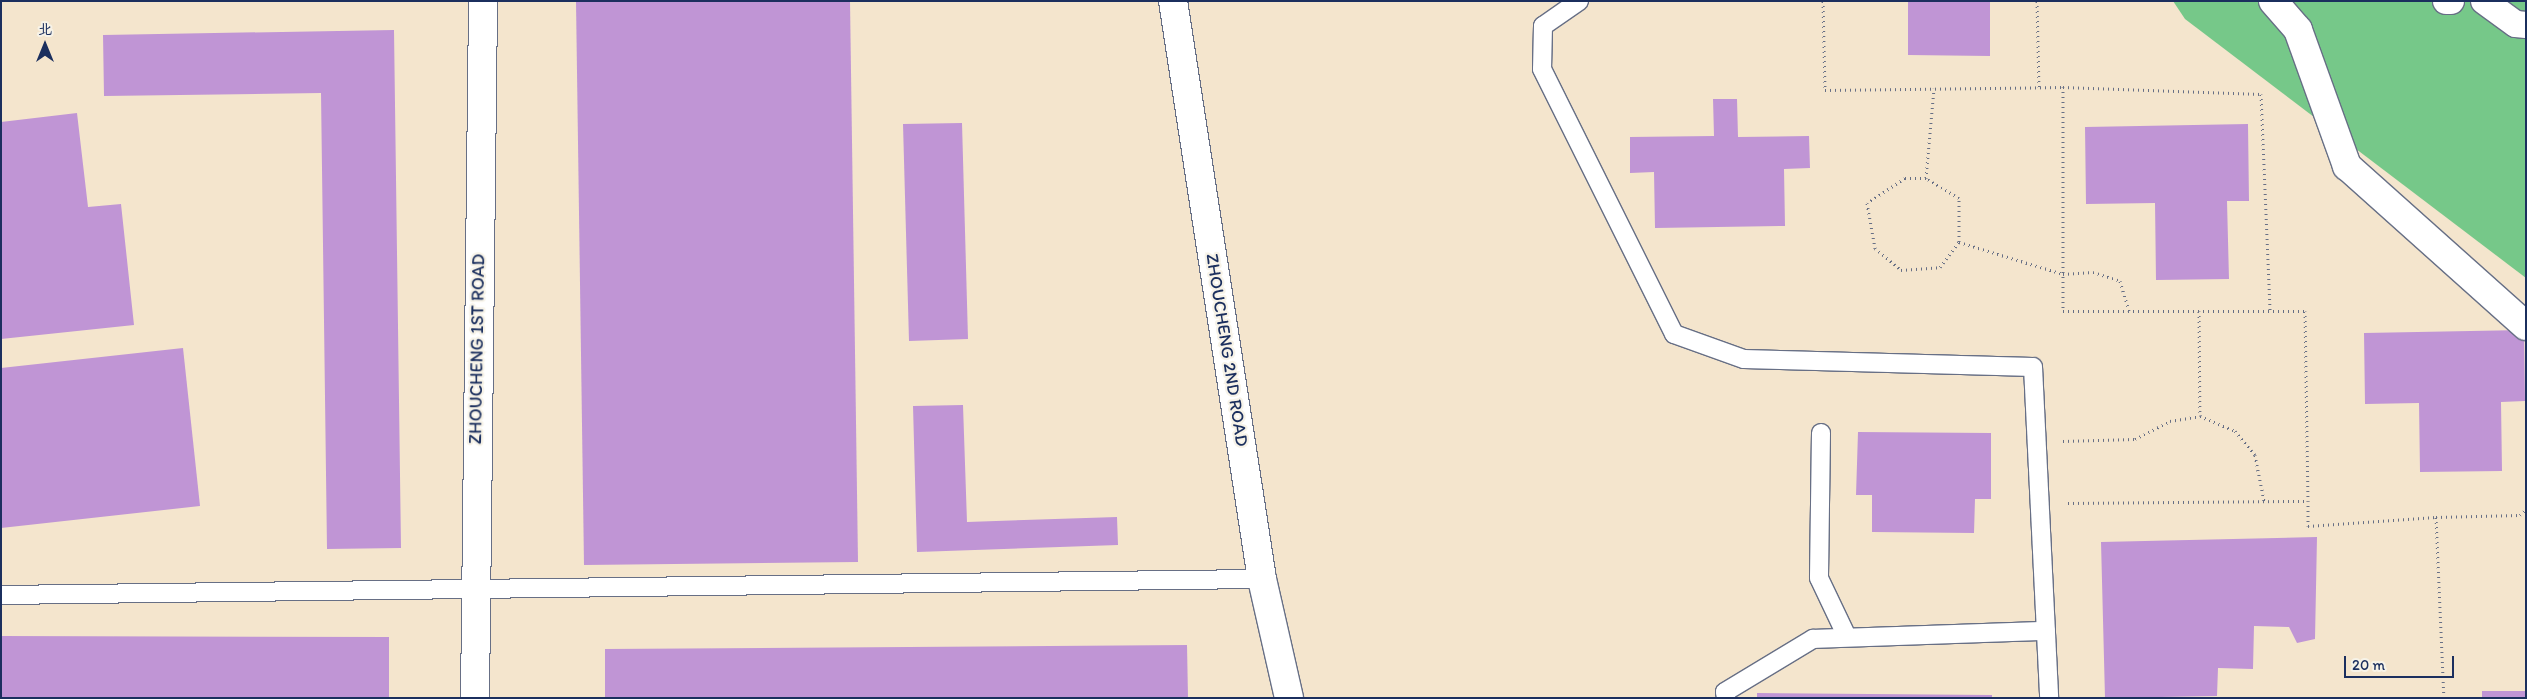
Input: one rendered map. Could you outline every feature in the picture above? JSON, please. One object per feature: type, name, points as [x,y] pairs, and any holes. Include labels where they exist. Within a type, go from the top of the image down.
[{"type":"street","name":"ZHOUCHENG 1ST ROAD","points":[[475,698],[474,590],[483,1]]},
{"type":"street","name":"ZHOUCHENG 2ND ROAD","points":[[1173,1],[1262,579],[1289,698]]},
{"type":"street","points":[[2273,1],[2298,30],[2347,166],[2526,326]]},
{"type":"street","points":[[2446,1],[2451,1]]},
{"type":"street","points":[[2484,1],[2516,24],[2526,25]]},
{"type":"lane","points":[[1579,1],[1543,26],[1542,69],[1674,334],[1744,359],[2033,367],[2049,698]]},
{"type":"lane","points":[[1821,433],[1819,578],[1847,637]]},
{"type":"lane","points":[[1,595],[1262,579]]},
{"type":"lane","points":[[1726,698],[1725,692],[1813,638],[2046,631]]},
{"type":"path","points":[[1823,1],[1825,90],[2062,86],[2261,94],[2270,311]]},
{"type":"path","points":[[2037,1],[2039,86]]},
{"type":"path","points":[[2062,86],[2062,311],[2305,311],[2308,526],[2436,517],[2520,514],[2526,509]]},
{"type":"path","points":[[1926,178],[1934,88]]},
{"type":"path","points":[[1905,178],[1926,178],[1959,198],[1959,242],[1940,267],[1901,270],[1875,248],[1867,203],[1905,178]]},
{"type":"path","points":[[1959,242],[2062,274],[2093,272],[2120,281],[2129,311]]},
{"type":"path","points":[[2199,311],[2200,416]]},
{"type":"path","points":[[2038,441],[2135,440],[2170,421],[2200,416],[2235,431],[2255,455],[2264,501]]},
{"type":"path","points":[[2040,504],[2308,500]]},
{"type":"path","points":[[2436,517],[2444,698]]},
{"type":"green space","points":[[2173,1],[2526,1],[2526,278],[2185,19]]},
{"type":"building","points":[[576,1],[850,1],[858,562],[584,565]]},
{"type":"building","points":[[1908,1],[1990,1],[1990,56],[1908,55]]},
{"type":"building","points":[[394,30],[401,548],[327,549],[321,93],[104,96],[103,35]]},
{"type":"building","points":[[1713,99],[1737,99],[1738,137],[1809,136],[1810,168],[1784,169],[1785,226],[1655,228],[1654,172],[1630,173],[1630,137],[1714,136]]},
{"type":"building","points":[[77,113],[88,207],[121,204],[134,325],[1,339],[1,122]]},
{"type":"building","points":[[962,123],[968,339],[909,341],[903,124]]},
{"type":"building","points":[[2248,124],[2249,201],[2227,201],[2229,279],[2156,280],[2155,203],[2086,204],[2085,127]]},
{"type":"building","points":[[2524,330],[2525,401],[2501,402],[2502,471],[2420,472],[2419,403],[2365,404],[2364,333]]},
{"type":"building","points":[[183,348],[200,506],[1,528],[1,368]]},
{"type":"building","points":[[963,405],[967,522],[1117,517],[1118,545],[917,552],[913,406]]},
{"type":"building","points":[[1858,432],[1991,433],[1991,499],[1975,499],[1974,533],[1872,532],[1872,495],[1856,495]]},
{"type":"building","points":[[2317,537],[2315,639],[2297,643],[2289,627],[2254,626],[2253,669],[2218,668],[2217,696],[2105,698],[2101,542]]},
{"type":"building","points":[[1,636],[389,637],[389,698],[1,698]]},
{"type":"building","points":[[1187,645],[1188,698],[605,698],[605,649]]},
{"type":"building","points":[[2482,691],[2526,691],[2526,698],[2482,698]]},
{"type":"building","points":[[1757,693],[1992,695],[1992,698],[1757,698]]}]
